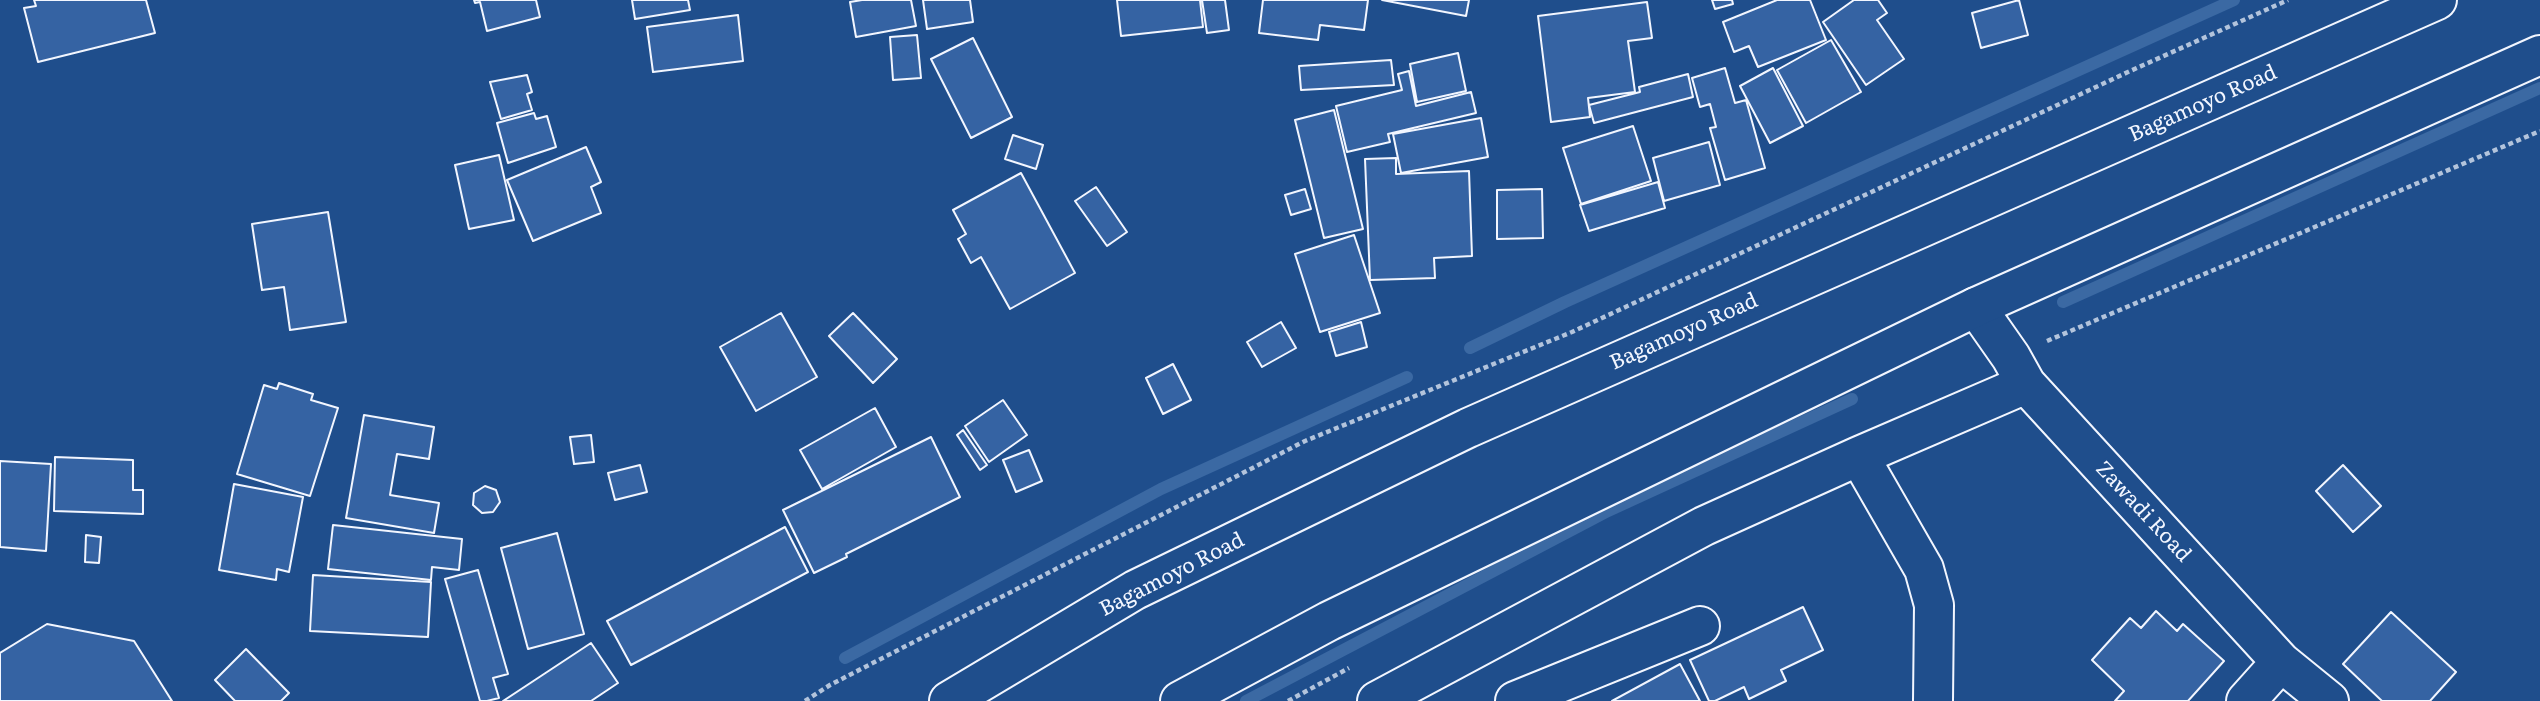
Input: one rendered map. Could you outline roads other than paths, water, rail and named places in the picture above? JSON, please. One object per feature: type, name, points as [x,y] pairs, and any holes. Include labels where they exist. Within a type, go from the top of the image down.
[{"type":"main road","name":"Bagamoyo Road","points":[[949,701],[1135,590],[1468,428],[2417,4]]},
{"type":"main road","points":[[1180,701],[1329,621],[1976,307],[2540,55]]},
{"type":"main road","name":"Zawadi Road","points":[[1976,307],[2011,357],[2026,384],[2281,662],[2329,701]]},
{"type":"main road","points":[[1377,701],[1704,526],[2026,384]]},
{"type":"main road","points":[[1859,456],[1924,569],[1934,605],[1933,701]]},
{"type":"main road","points":[[1514,701],[1700,626]]},
{"type":"main road","points":[[2246,701],[2281,662]]},
{"type":"waterway","points":[[1470,348],[1565,302],[2234,0]]},
{"type":"waterway","points":[[2063,302],[2540,88]]},
{"type":"waterway","points":[[845,658],[1161,489],[1407,377]]},
{"type":"waterway","points":[[1246,701],[1608,511],[1852,399]]}]
